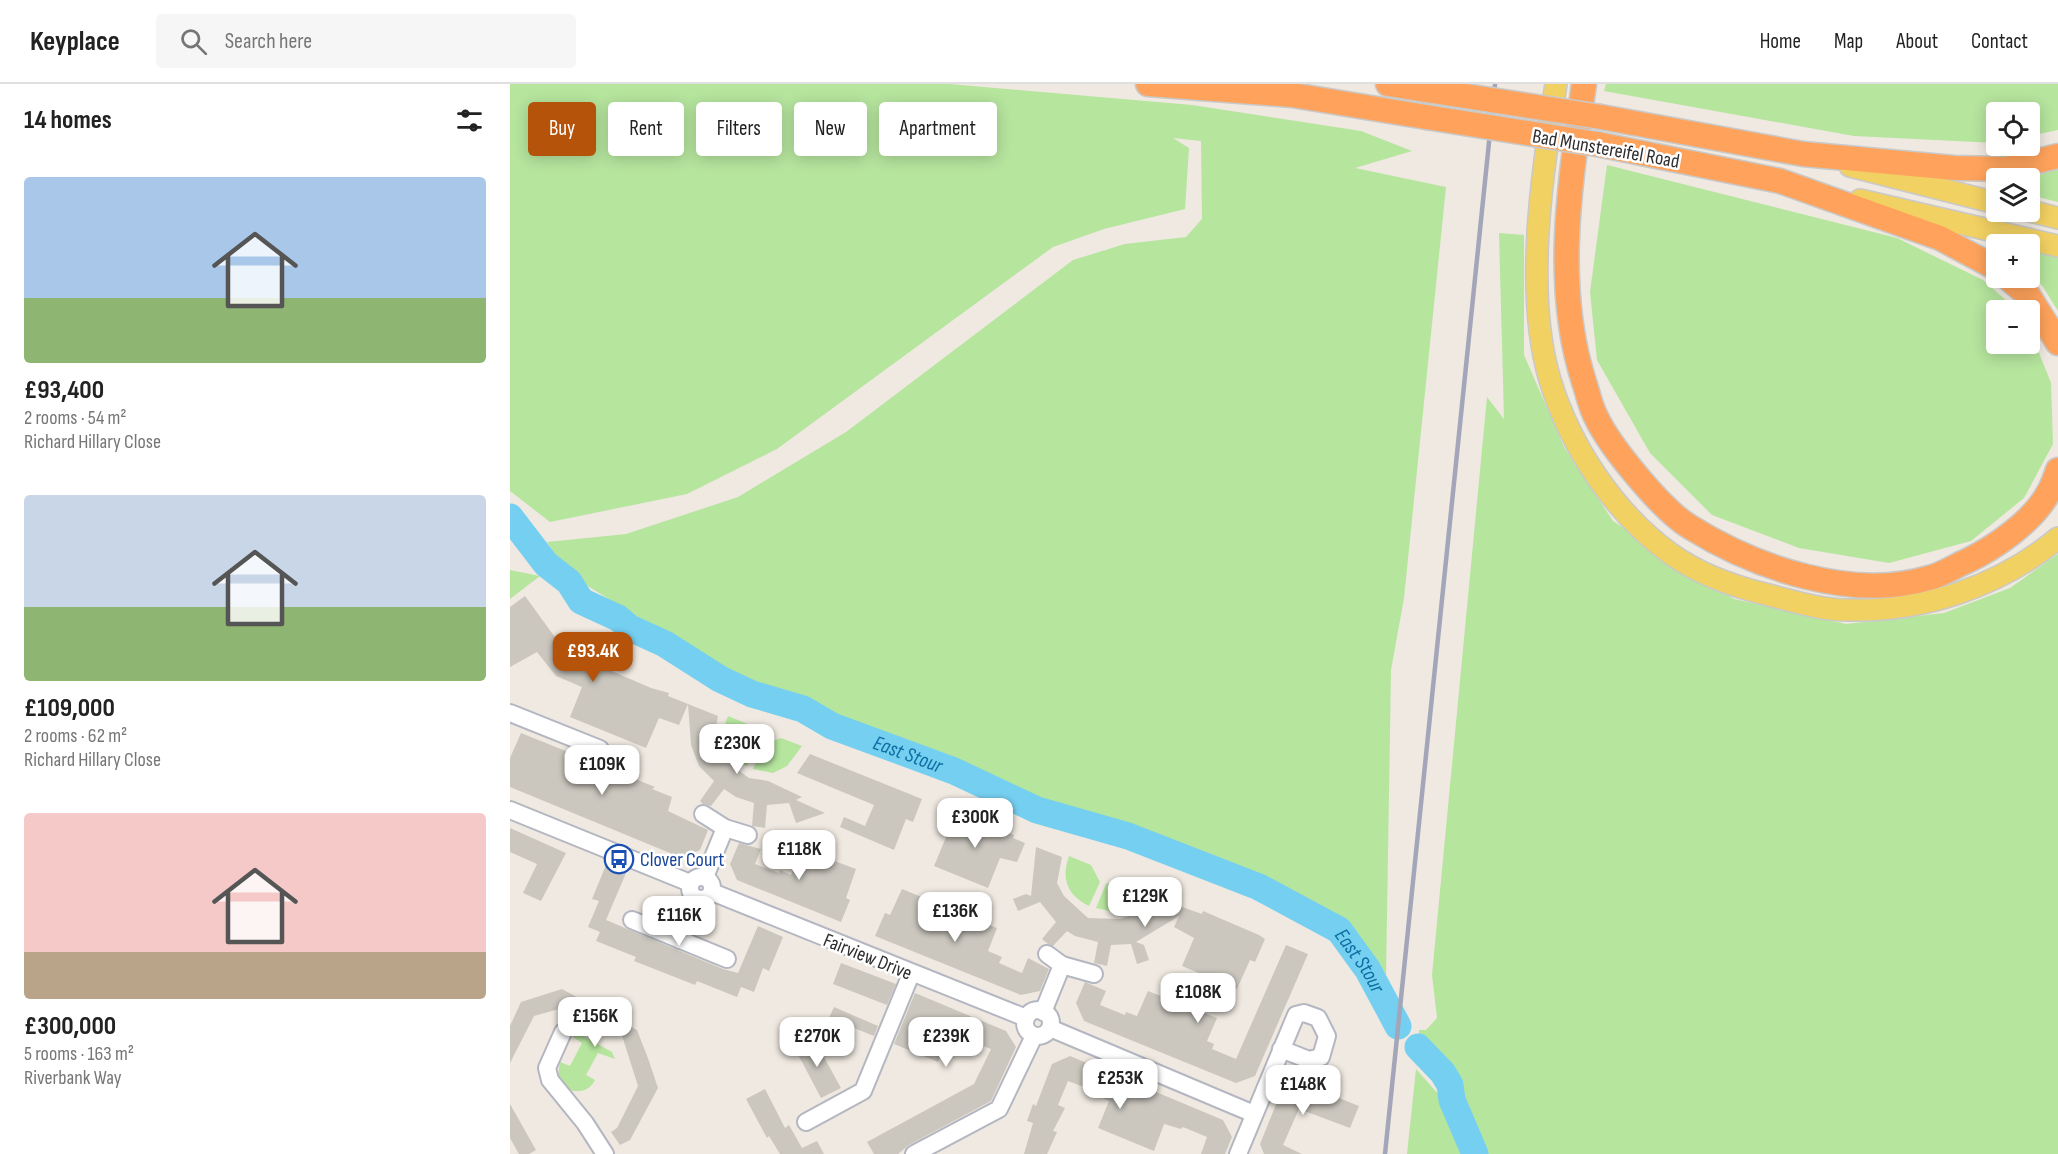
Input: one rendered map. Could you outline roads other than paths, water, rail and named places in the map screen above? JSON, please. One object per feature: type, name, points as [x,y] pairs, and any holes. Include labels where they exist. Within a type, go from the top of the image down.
[{"type":"highway","name":"Bad Munstereifel Road","points":[[1148,84],[1292,95],[1597,144],[1780,182]]},
{"type":"highway","name":"Bad Munstereifel Road","points":[[1388,84],[1601,117],[1803,154]]},
{"type":"highway","points":[[1584,84],[1571,173],[1565,269],[1574,350],[1596,417],[1641,482],[1688,526],[1770,567],[1816,579],[1884,586],[1930,578],[1986,551],[2017,528],[2047,497],[2058,470]]},
{"type":"highway","points":[[1803,154],[1979,170],[2027,165],[2058,156]]},
{"type":"highway","points":[[1780,182],[1940,238],[1986,263]]},
{"type":"highway","points":[[2020,288],[2028,295],[2058,343]]},
{"type":"main road","points":[[1556,84],[1543,189],[1537,274],[1540,325],[1550,379],[1570,431],[1604,486],[1633,520],[1671,554],[1732,586],[1793,601],[1845,610],[1905,608],[1978,587],[2058,538]]},
{"type":"main road","name":"Bad Munstereifel Road","points":[[1803,154],[1986,200]]},
{"type":"main road","name":"Bad Munstereifel Road","points":[[1780,182],[2058,246]]},
{"type":"main road","points":[[2040,214],[2058,218]]},
{"type":"street","points":[[510,713],[600,748]]},
{"type":"street","name":"Fairview Drive","points":[[510,810],[911,974],[1026,1018]]},
{"type":"street","points":[[703,814],[725,828],[748,835]]},
{"type":"street","points":[[680,940],[725,828]]},
{"type":"street","points":[[632,920],[727,959]]},
{"type":"street","points":[[1047,954],[1062,965],[1094,974]]},
{"type":"street","points":[[1043,1012],[1062,965]]},
{"type":"street","points":[[806,1122],[863,1091],[911,974]]},
{"type":"street","points":[[1031,1012],[1043,1012],[1049,1017],[1050,1028],[1042,1036],[1034,1036],[1025,1027],[1026,1018],[1031,1012]]},
{"type":"street","points":[[1050,1028],[1254,1114]]},
{"type":"street","points":[[563,1032],[547,1068],[550,1080],[585,1123],[605,1154]]},
{"type":"street","points":[[914,1154],[999,1108],[1034,1036]]},
{"type":"street","points":[[1238,1154],[1281,1049]]},
{"type":"waterway","name":"East Stour","points":[[510,517],[546,564],[569,582],[581,601],[665,644],[720,679],[752,694],[803,709],[832,726],[954,771],[1037,810],[1128,836],[1259,887],[1339,930],[1368,970],[1398,1026]]},
{"type":"waterway","name":"East Stour","points":[[1418,1047],[1443,1073],[1450,1085],[1452,1100],[1475,1154]]},
{"type":"railway","points":[[1385,1154],[1495,84]]},
{"type":"place","name":"Clover Court","points":[[619,859]]}]
